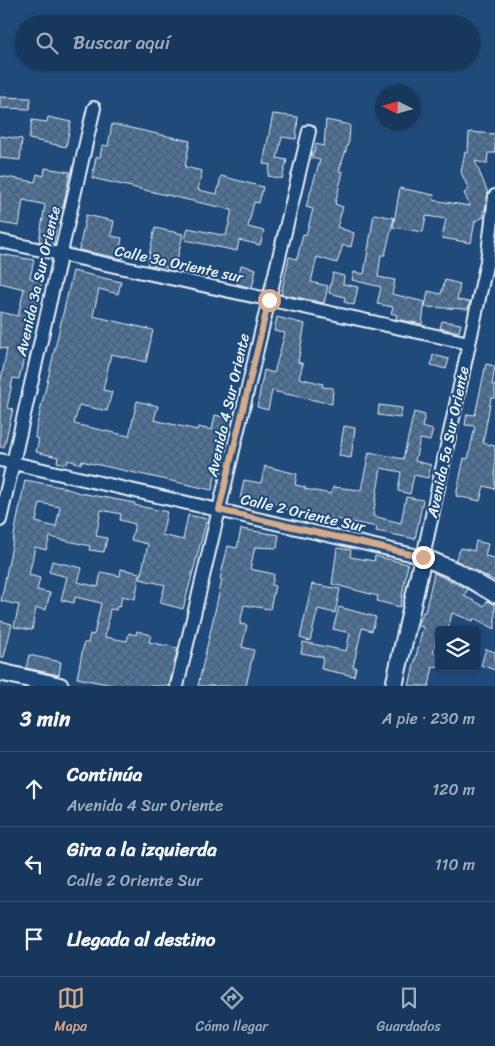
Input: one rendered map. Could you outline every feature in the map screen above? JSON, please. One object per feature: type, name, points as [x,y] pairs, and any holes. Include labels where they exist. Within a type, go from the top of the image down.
[{"type":"street","name":"Avenida 3a Sur Oriente","points":[[0,520],[94,108]]},
{"type":"street","name":"Avenida 4 Sur Oriente","points":[[178,686],[309,132]]},
{"type":"street","name":"Avenida 5a Sur Oriente","points":[[394,686],[469,343],[491,262],[495,196]]},
{"type":"street","name":"Calle 3a Oriente sur","points":[[0,241],[469,343]]},
{"type":"street","name":"Calle 2 Oriente Sur","points":[[0,460],[423,557]]},
{"type":"street","points":[[423,557],[458,572],[495,594]]},
{"type":"street","points":[[0,672],[60,686]]},
{"type":"building","points":[[0,97],[31,98],[30,109],[0,108]]},
{"type":"building","points":[[273,114],[298,117],[296,139],[282,137],[277,158],[287,160],[282,179],[268,176],[270,165],[263,164]]},
{"type":"building","points":[[48,117],[71,122],[66,147],[29,139],[32,120],[47,122]]},
{"type":"building","points":[[326,120],[350,125],[349,141],[339,171],[343,172],[335,204],[343,207],[337,227],[354,233],[351,247],[343,245],[337,263],[317,257],[311,282],[328,286],[324,303],[281,294],[289,257],[297,259],[303,234],[306,235],[313,209],[306,207],[320,160],[312,158],[316,144],[324,146]]},
{"type":"building","points":[[112,124],[190,141],[185,167],[202,171],[198,190],[217,194],[221,176],[263,187],[259,203],[254,202],[248,227],[264,231],[260,245],[239,240],[237,251],[185,240],[188,228],[226,236],[232,210],[92,178],[96,157],[100,157],[102,145],[108,146]]},
{"type":"building","points":[[469,132],[495,134],[495,153],[488,153],[487,164],[475,161],[488,193],[485,210],[483,211],[484,217],[475,221],[471,243],[442,238],[446,219],[426,216],[423,232],[393,227],[400,188],[434,195],[433,200],[470,206],[464,193],[469,190],[461,172],[465,152],[468,153]]},
{"type":"building","points":[[0,136],[22,139],[20,160],[0,158]]},
{"type":"building","points":[[45,168],[70,172],[63,208],[59,208],[54,244],[39,241],[45,205],[23,200],[19,226],[0,223],[0,176],[35,182],[37,174],[44,176]]},
{"type":"building","points":[[374,214],[394,218],[385,255],[381,255],[378,277],[395,280],[392,294],[425,302],[422,324],[396,319],[397,315],[391,313],[393,307],[377,304],[381,287],[352,280],[354,272],[364,274]]},
{"type":"building","points":[[86,215],[114,221],[111,236],[122,238],[120,248],[125,249],[123,259],[79,250]]},
{"type":"building","points":[[155,228],[183,234],[175,268],[147,265]]},
{"type":"building","points":[[0,254],[34,260],[30,278],[42,281],[19,379],[13,378],[7,408],[13,409],[4,447],[0,447],[0,385],[7,349],[0,348],[0,312],[18,316],[24,289],[0,283]]},
{"type":"building","points":[[241,265],[256,269],[252,288],[237,284]]},
{"type":"building","points":[[73,271],[121,282],[118,294],[99,289],[93,316],[153,330],[146,362],[111,354],[103,390],[112,392],[107,411],[79,405],[74,424],[129,436],[137,401],[158,406],[154,420],[197,430],[198,427],[212,430],[215,415],[228,418],[212,490],[81,461],[81,464],[68,460],[67,464],[57,462],[58,457],[36,452],[39,439],[35,438],[36,429]]},
{"type":"building","points":[[333,273],[344,276],[343,284],[358,287],[354,305],[344,302],[345,297],[329,293]]},
{"type":"building","points":[[445,280],[460,284],[457,300],[470,302],[468,309],[425,307],[428,291],[441,294]]},
{"type":"building","points":[[277,317],[305,324],[298,362],[303,364],[299,378],[323,384],[322,387],[333,388],[332,404],[272,391],[268,410],[257,407],[264,370],[274,373],[285,333],[274,331]]},
{"type":"building","points":[[442,321],[461,324],[459,332],[440,328]]},
{"type":"building","points":[[433,355],[449,359],[446,369],[431,365]]},
{"type":"building","points":[[486,364],[495,366],[492,385],[495,385],[495,398],[491,398],[483,443],[495,446],[495,489],[484,486],[480,501],[456,496],[464,458],[468,459],[475,426],[465,425],[467,414],[475,415]]},
{"type":"building","points":[[379,405],[402,408],[400,418],[378,415]]},
{"type":"building","points":[[414,412],[425,415],[422,427],[433,430],[430,441],[420,439],[415,461],[431,465],[428,478],[414,475],[410,494],[398,491],[401,472],[381,468],[373,516],[401,523],[406,497],[423,500],[415,539],[376,531],[377,527],[281,508],[281,505],[256,499],[255,503],[240,499],[244,480],[261,483],[265,466],[297,474],[295,485],[305,487],[305,489],[331,494],[333,487],[361,490],[369,452],[403,459]]},
{"type":"building","points":[[344,426],[355,428],[351,458],[339,456]]},
{"type":"building","points":[[25,480],[135,503],[134,505],[167,512],[162,535],[183,540],[188,515],[207,519],[183,609],[160,603],[165,585],[140,579],[148,544],[131,540],[135,524],[120,520],[121,514],[101,510],[96,536],[107,538],[104,552],[89,550],[90,546],[50,537],[46,550],[35,547],[29,575],[40,578],[37,590],[50,593],[46,610],[36,608],[32,630],[14,627],[19,605],[1,601]],"holes":[[[40,503],[60,507],[56,527],[36,522]]]},
{"type":"building","points":[[241,529],[279,535],[277,548],[255,547],[250,569],[274,574],[272,585],[275,586],[270,609],[244,605],[240,624],[247,625],[242,647],[254,650],[246,686],[198,686],[228,546],[237,548]]},
{"type":"building","points":[[476,541],[488,544],[485,556],[495,558],[495,581],[455,560],[461,548],[474,551]]},
{"type":"building","points":[[337,548],[351,550],[350,557],[374,561],[375,556],[408,564],[400,607],[377,601],[378,596],[332,584]]},
{"type":"building","points":[[52,561],[82,568],[78,582],[98,587],[101,572],[120,576],[121,569],[140,573],[135,599],[122,596],[120,607],[117,606],[116,610],[110,609],[105,637],[127,641],[129,633],[136,635],[137,631],[151,635],[149,642],[178,648],[169,686],[117,686],[77,678],[84,643],[88,643],[90,634],[94,635],[101,603],[75,597],[74,603],[61,600],[67,577],[49,572]]},
{"type":"building","points":[[434,573],[468,589],[464,596],[484,606],[487,601],[495,605],[495,629],[474,618],[473,621],[452,613],[449,626],[435,626],[433,653],[435,654],[435,666],[433,666],[429,686],[409,686],[423,627],[419,626],[423,612],[425,612]]},
{"type":"building","points":[[312,584],[340,589],[335,613],[318,609],[310,641],[300,638]]},
{"type":"building","points":[[339,607],[376,617],[372,631],[362,628],[353,667],[356,667],[354,676],[321,669],[323,657],[301,653],[303,642],[346,651],[350,633],[333,629]]},
{"type":"building","points":[[0,621],[12,624],[4,657],[0,657]]},
{"type":"building","points":[[486,649],[495,652],[495,670],[481,665]]},
{"type":"building","points":[[29,655],[61,662],[59,675],[26,668]]},
{"type":"route","points":[[269,300],[219,510],[423,557]]}]
